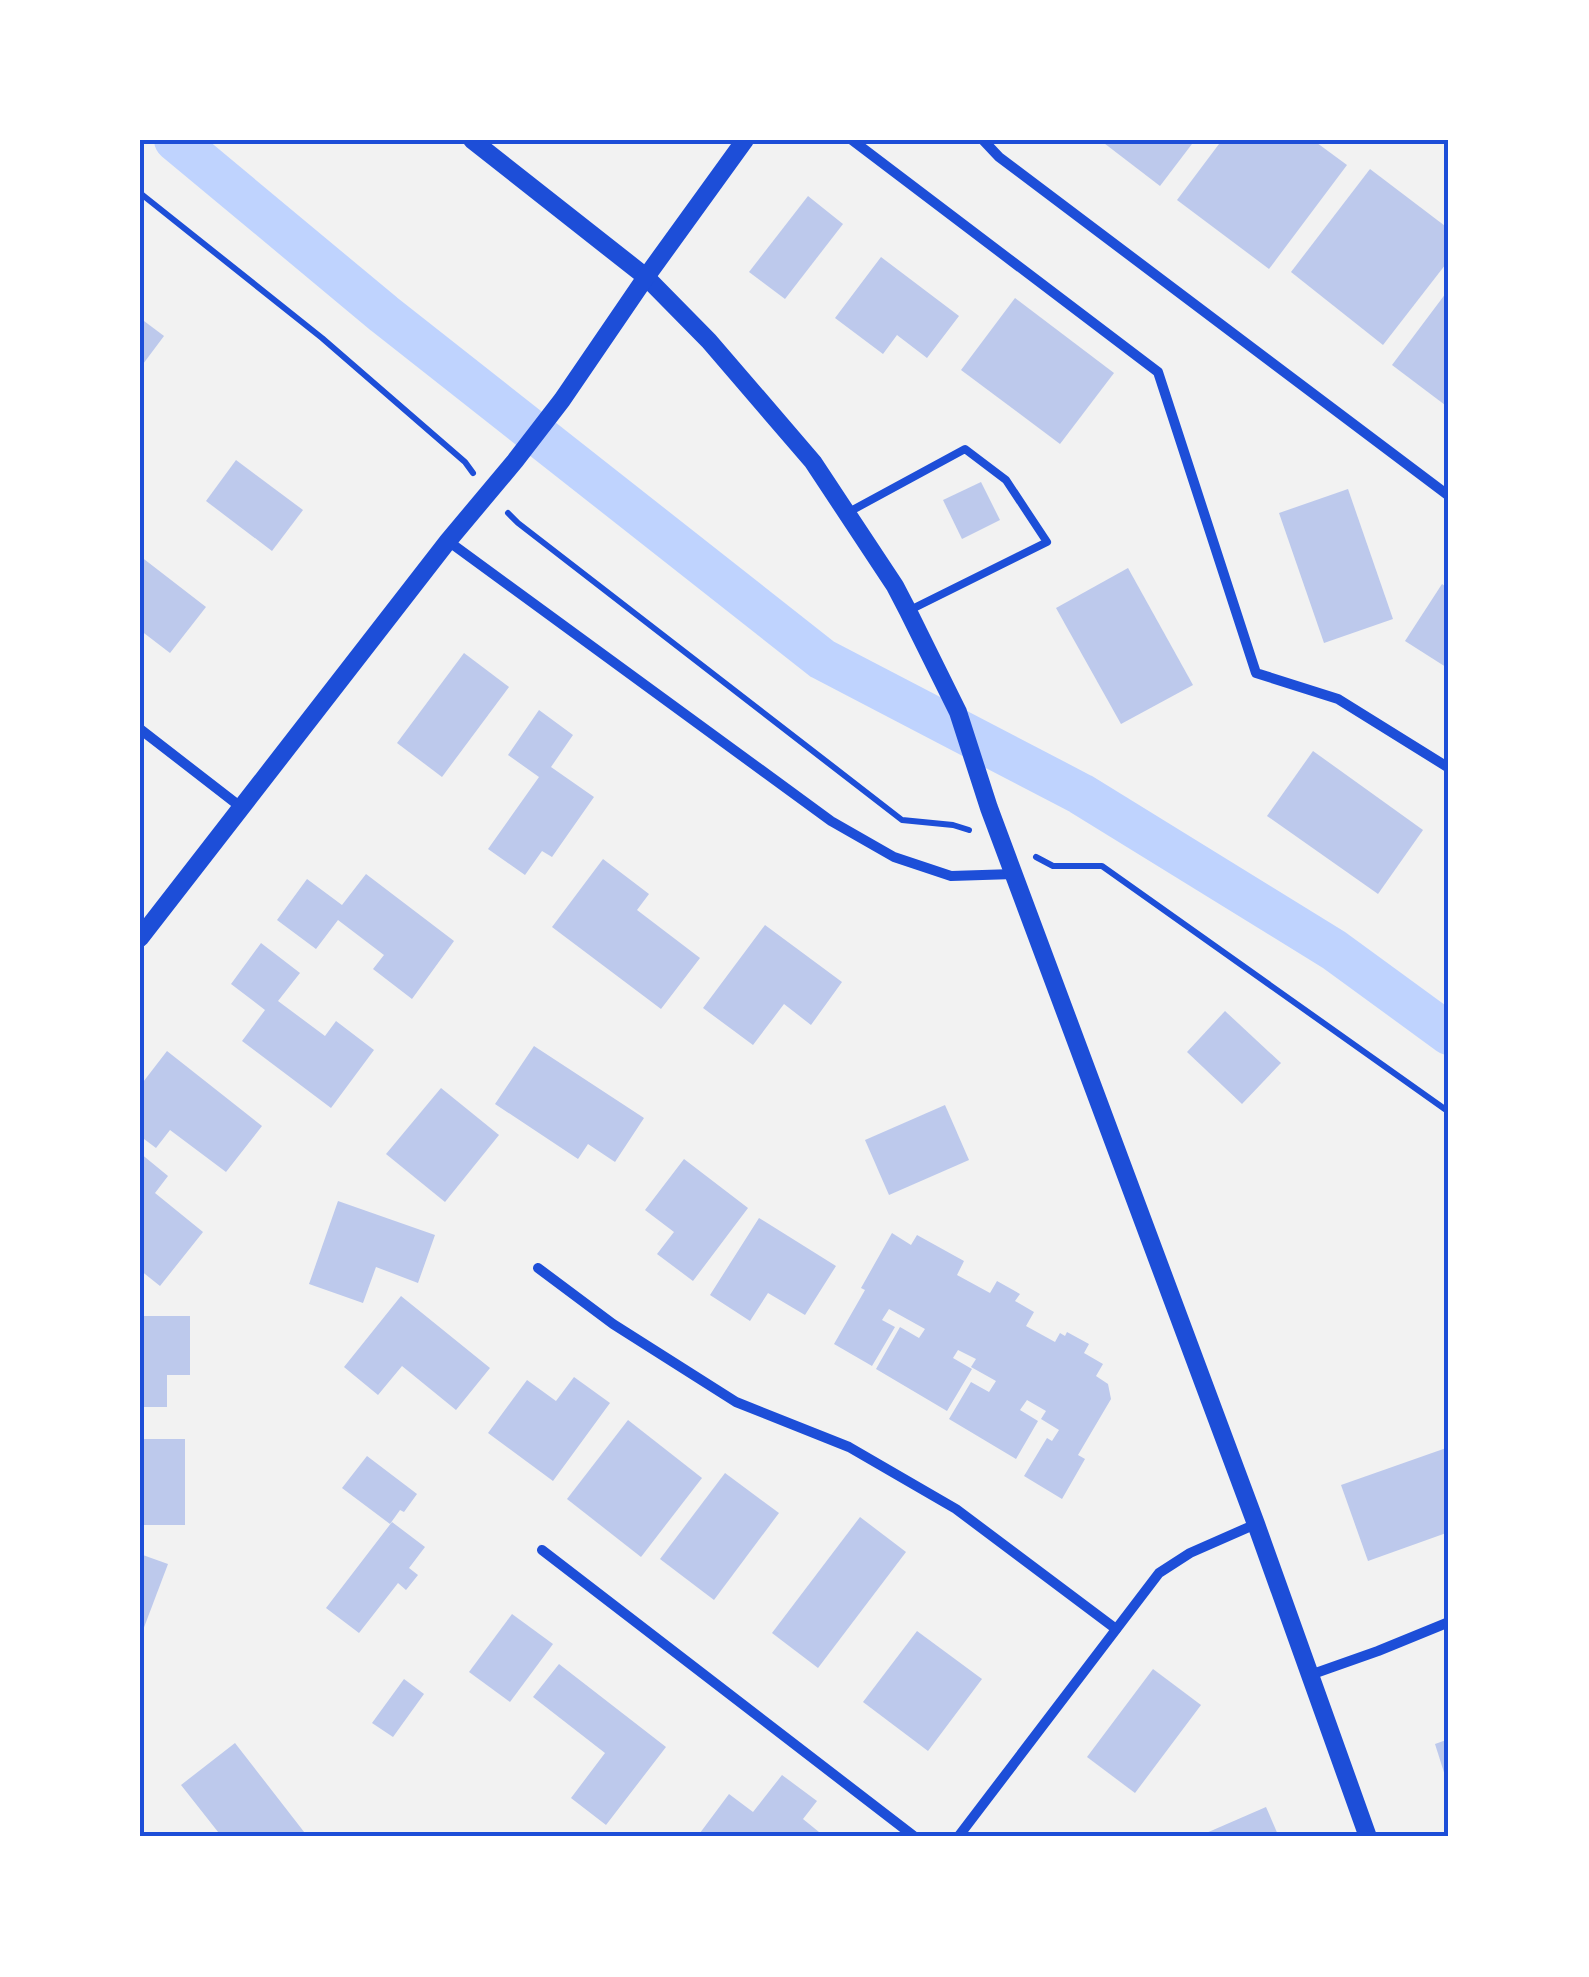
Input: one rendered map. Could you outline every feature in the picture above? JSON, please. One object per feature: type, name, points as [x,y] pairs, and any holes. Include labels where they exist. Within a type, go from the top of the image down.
[{"type":"street","points":[[472,140],[646,278],[709,342],[813,462],[908,611],[958,712],[989,808],[1256,1524],[1368,1837]]},
{"type":"street","points":[[140,938],[448,541],[515,462],[746,140]]},
{"type":"street","points":[[852,140],[1158,372],[1256,673],[1338,700],[1449,768]]},
{"type":"street","points":[[983,140],[999,157],[1449,496]]},
{"type":"street","points":[[448,541],[831,821],[894,857],[952,876],[1014,874]]},
{"type":"street","points":[[140,728],[242,808]]},
{"type":"street","points":[[538,1268],[613,1324],[736,1402],[849,1447],[956,1509],[1116,1629]]},
{"type":"street","points":[[958,1837],[1159,1573],[1190,1553],[1256,1524]]},
{"type":"street","points":[[542,1550],[916,1837]]},
{"type":"street","points":[[1310,1675],[1449,1622]]},
{"type":"lane","points":[[847,514],[965,449],[1006,480],[1047,542],[908,611]]},
{"type":"path","points":[[140,193],[351,362],[465,462],[518,523],[902,820],[953,825],[1001,840],[1053,866],[1102,866],[1449,1112]]},
{"type":"building","points":[[1100,140],[1195,140],[1160,186]]},
{"type":"building","points":[[1222,140],[1313,140],[1347,165],[1269,269],[1177,200]]},
{"type":"building","points":[[1370,169],[1449,229],[1449,260],[1383,345],[1291,272]]},
{"type":"building","points":[[808,196],[843,224],[785,299],[749,272]]},
{"type":"building","points":[[881,257],[959,316],[927,358],[897,335],[883,354],[835,318]]},
{"type":"building","points":[[1449,289],[1449,408],[1392,365]]},
{"type":"building","points":[[1015,298],[1114,373],[1060,444],[961,370]]},
{"type":"building","points":[[140,318],[164,336],[140,368]]},
{"type":"building","points":[[236,460],[303,510],[272,551],[206,501]]},
{"type":"building","points":[[981,482],[1000,520],[962,539],[943,500]]},
{"type":"building","points":[[1348,489],[1393,619],[1324,643],[1279,513]]},
{"type":"building","points":[[140,556],[206,607],[170,653],[140,630]]},
{"type":"building","points":[[1128,568],[1193,685],[1121,724],[1056,608]]},
{"type":"building","points":[[1442,584],[1449,589],[1449,669],[1405,641]]},
{"type":"building","points":[[464,653],[509,687],[442,777],[397,743]]},
{"type":"building","points":[[539,710],[573,735],[551,767],[594,797],[552,857],[542,851],[525,875],[488,849],[539,777],[508,755]]},
{"type":"building","points":[[1313,751],[1423,830],[1378,894],[1267,816]]},
{"type":"building","points":[[603,859],[649,894],[637,910],[700,958],[661,1009],[552,927]]},
{"type":"building","points":[[366,874],[454,941],[412,999],[373,969],[384,955],[338,920],[316,949],[277,920],[307,879],[342,905]]},
{"type":"building","points":[[765,925],[842,982],[811,1025],[784,1004],[753,1045],[703,1008]]},
{"type":"building","points":[[261,943],[300,973],[278,1001],[325,1036],[336,1021],[374,1050],[331,1108],[242,1041],[265,1010],[231,984]]},
{"type":"building","points":[[1225,1011],[1281,1063],[1242,1104],[1187,1052]]},
{"type":"building","points":[[534,1046],[644,1118],[615,1162],[588,1144],[578,1159],[495,1104]]},
{"type":"building","points":[[167,1051],[262,1126],[226,1172],[170,1130],[156,1148],[140,1136],[140,1086]]},
{"type":"building","points":[[441,1088],[499,1135],[445,1202],[386,1154]]},
{"type":"building","points":[[945,1105],[969,1160],[889,1195],[865,1140]]},
{"type":"building","points":[[140,1153],[168,1176],[155,1193],[203,1232],[160,1286],[140,1270]]},
{"type":"building","points":[[684,1159],[748,1208],[693,1281],[657,1254],[674,1232],[645,1210]]},
{"type":"building","points":[[338,1201],[435,1235],[418,1283],[376,1267],[363,1303],[309,1284]]},
{"type":"building","points":[[759,1218],[836,1266],[805,1315],[768,1293],[750,1321],[710,1295]]},
{"type":"building","points":[[892,1233],[911,1245],[917,1235],[964,1261],[957,1275],[990,1293],[997,1281],[1020,1294],[1015,1301],[1034,1312],[1026,1326],[1055,1342],[1060,1333],[1065,1336],[1067,1332],[1089,1344],[1084,1353],[1103,1364],[1096,1376],[1108,1384],[1111,1399],[1078,1455],[1085,1459],[1062,1499],[1024,1476],[1047,1438],[1052,1441],[1059,1430],[1041,1419],[1046,1411],[1027,1400],[1020,1410],[1038,1421],[1016,1459],[949,1419],[971,1382],[989,1392],[996,1381],[971,1367],[976,1359],[958,1350],[953,1358],[972,1369],[947,1411],[876,1369],[900,1327],[919,1338],[925,1329],[889,1309],[882,1320],[895,1327],[872,1366],[834,1344]]},
{"type":"building","points":[[401,1296],[490,1368],[456,1410],[402,1366],[378,1395],[344,1367]]},
{"type":"building","points":[[140,1316],[190,1316],[190,1375],[167,1375],[167,1407],[140,1407]]},
{"type":"building","points":[[574,1377],[610,1403],[553,1481],[488,1433],[527,1380],[556,1401]]},
{"type":"building","points":[[628,1420],[702,1478],[641,1557],[567,1499]]},
{"type":"building","points":[[140,1439],[185,1439],[185,1525],[140,1525]]},
{"type":"building","points":[[1449,1447],[1449,1532],[1368,1561],[1341,1485]]},
{"type":"building","points":[[367,1456],[417,1494],[390,1524],[342,1488]]},
{"type":"building","points":[[725,1473],[779,1513],[714,1600],[660,1559]]},
{"type":"building","points":[[860,1517],[906,1552],[818,1668],[772,1633]]},
{"type":"building","points":[[392,1522],[425,1547],[409,1568],[418,1575],[406,1590],[398,1583],[359,1633],[326,1608]]},
{"type":"building","points":[[140,1554],[168,1564],[140,1638]]},
{"type":"building","points":[[512,1614],[553,1644],[510,1702],[469,1672]]},
{"type":"building","points":[[917,1631],[982,1679],[928,1751],[863,1702]]},
{"type":"building","points":[[559,1664],[666,1747],[606,1825],[571,1798],[605,1753],[533,1697]]},
{"type":"building","points":[[1153,1669],[1201,1705],[1135,1793],[1087,1757]]},
{"type":"building","points":[[404,1679],[424,1694],[393,1737],[372,1723]]},
{"type":"building","points":[[1449,1739],[1449,1785],[1448,1785],[1435,1744]]},
{"type":"building","points":[[235,1743],[308,1837],[238,1837],[234,1833],[222,1837],[181,1785]]},
{"type":"building","points":[[782,1775],[817,1801],[803,1819],[819,1832],[815,1837],[697,1837],[729,1794],[753,1812]]},
{"type":"building","points":[[1266,1807],[1279,1837],[1197,1837]]},
{"type":"waterway","points":[[175,140],[384,314],[822,659],[1081,794],[1334,950],[1449,1034]]}]
